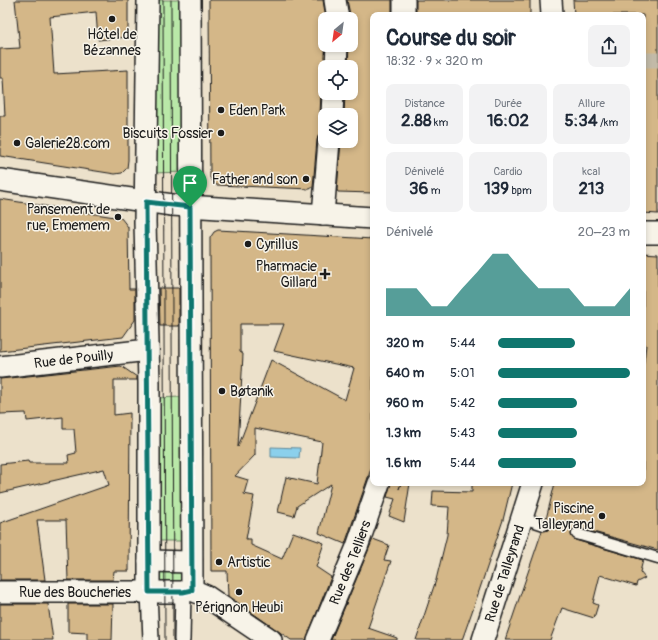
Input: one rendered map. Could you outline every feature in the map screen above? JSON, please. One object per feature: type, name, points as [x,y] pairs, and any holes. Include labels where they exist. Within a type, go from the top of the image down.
[{"type":"street","points":[[148,0],[146,202],[149,592],[151,640]]},
{"type":"street","points":[[182,640],[191,562],[197,207],[190,0]]},
{"type":"street","points":[[335,0],[337,12]]},
{"type":"street","points":[[404,0],[404,12]]},
{"type":"street","points":[[551,0],[552,12]]},
{"type":"street","points":[[323,215],[328,148]]},
{"type":"street","points":[[0,180],[146,202],[197,207],[370,218]]},
{"type":"street","points":[[646,232],[658,233]]},
{"type":"street","name":"Rue de Pouilly","points":[[0,367],[148,350]]},
{"type":"street","name":"Rue des Telliers","points":[[318,640],[357,547],[377,486]]},
{"type":"street","name":"Rue de Talleyrand","points":[[483,640],[532,486]]},
{"type":"street","points":[[149,561],[191,562]]},
{"type":"street","points":[[188,591],[206,596],[271,640]]},
{"type":"street","name":"Rue des Boucheries","points":[[0,592],[188,591]]},
{"type":"lane","points":[[523,518],[544,525]]},
{"type":"lane","points":[[577,534],[658,558]]},
{"type":"green space","points":[[152,0],[182,0],[184,172],[153,173]]},
{"type":"green space","points":[[183,397],[184,541],[153,541],[152,398]]},
{"type":"green space","points":[[184,569],[184,586],[153,587],[153,570]]},
{"type":"water","points":[[271,447],[300,448],[299,458],[271,457]]},
{"type":"building","points":[[15,0],[128,0],[128,37],[98,40],[96,12],[50,17],[54,74],[128,70],[128,160],[127,168],[122,173],[115,174],[0,156],[0,116],[5,116],[3,78],[0,78],[0,49],[20,48]]},
{"type":"building","points":[[209,0],[323,0],[325,12],[318,12],[318,52],[326,52],[325,60],[318,60],[318,100],[321,100],[320,108],[318,108],[318,137],[313,187],[310,189],[216,185],[210,178]]},
{"type":"building","points":[[347,0],[392,0],[392,12],[370,12],[370,193],[338,192],[337,190],[340,148],[358,148],[358,108],[344,108],[345,100],[358,100],[358,60],[348,60],[349,52],[358,52],[358,12],[350,12]]},
{"type":"building","points":[[416,0],[530,0],[530,12],[416,12]]},
{"type":"building","points":[[573,0],[658,0],[658,214],[646,213],[646,12],[574,12]]},
{"type":"building","points":[[0,199],[121,218],[128,227],[129,289],[135,289],[135,320],[123,337],[0,351]]},
{"type":"building","points":[[218,230],[370,239],[370,472],[345,544],[319,533],[331,484],[297,506],[294,516],[278,512],[286,477],[317,484],[322,442],[255,428],[255,455],[235,476],[248,480],[244,494],[254,496],[246,539],[251,539],[251,545],[282,559],[293,532],[324,543],[316,567],[331,577],[306,640],[291,640],[228,596],[227,571],[211,571],[210,238],[214,232]],"holes":[[[240,324],[284,324],[274,351],[354,368],[345,400],[271,360],[238,447],[243,354],[240,352]]]},
{"type":"building","points":[[646,253],[658,254],[658,550],[579,528],[573,529],[571,535],[575,540],[643,560],[640,572],[645,578],[637,582],[636,586],[600,575],[593,603],[598,605],[594,618],[562,608],[550,640],[505,640],[542,531],[548,530],[550,527],[549,521],[546,519],[554,486],[646,486]]},
{"type":"building","points":[[159,288],[179,288],[179,326],[160,326]]},
{"type":"building","points":[[121,366],[137,377],[137,380],[114,380],[114,415],[130,413],[129,571],[114,571],[113,580],[68,580],[66,520],[37,520],[45,580],[0,580],[0,523],[109,485],[104,469],[0,493],[0,464],[28,461],[29,463],[69,463],[68,455],[76,453],[74,429],[63,429],[63,417],[27,421],[26,413],[0,414],[0,379]]},
{"type":"building","points":[[390,486],[410,486],[404,522],[389,516],[395,499],[387,497]]},
{"type":"building","points":[[472,486],[511,486],[503,520],[462,640],[416,640],[436,580],[447,535],[449,507],[432,506],[433,491],[472,492]]},
{"type":"building","points":[[373,539],[389,545],[384,560],[391,561],[368,628],[397,638],[397,640],[331,640]]},
{"type":"building","points":[[0,604],[48,604],[53,640],[0,640]]},
{"type":"building","points":[[68,604],[113,604],[112,640],[87,640],[87,633],[68,632]]},
{"type":"tunnel","points":[[646,60],[658,60]]},
{"type":"tram line","points":[[163,0],[165,640]]},
{"type":"tram line","points":[[171,0],[173,640]]},
{"type":"place","name":"Hôtel de Bézannes","points":[[112,19]]},
{"type":"place","name":"Eden Park","points":[[221,110]]},
{"type":"place","name":"Biscuits Fossier","points":[[221,133]]},
{"type":"place","name":"Galerie28.com","points":[[17,143]]},
{"type":"place","name":"Father and son","points":[[306,179]]},
{"type":"place","name":"Pansement de rue, Ememem","points":[[118,217]]},
{"type":"place","name":"Cyrillus","points":[[248,244]]},
{"type":"place","name":"Pharmacie Gillard","points":[[325,274]]},
{"type":"place","name":"Bøtanik","points":[[222,391]]},
{"type":"place","name":"Piscine Talleyrand","points":[[602,516]]},
{"type":"place","name":"Artistic","points":[[219,562]]},
{"type":"place","name":"Pérignon Heubi","points":[[239,592]]},
{"type":"route","points":[[146,202],[190,207],[192,590],[183,592],[149,592],[149,383],[145,222],[146,202]]}]
